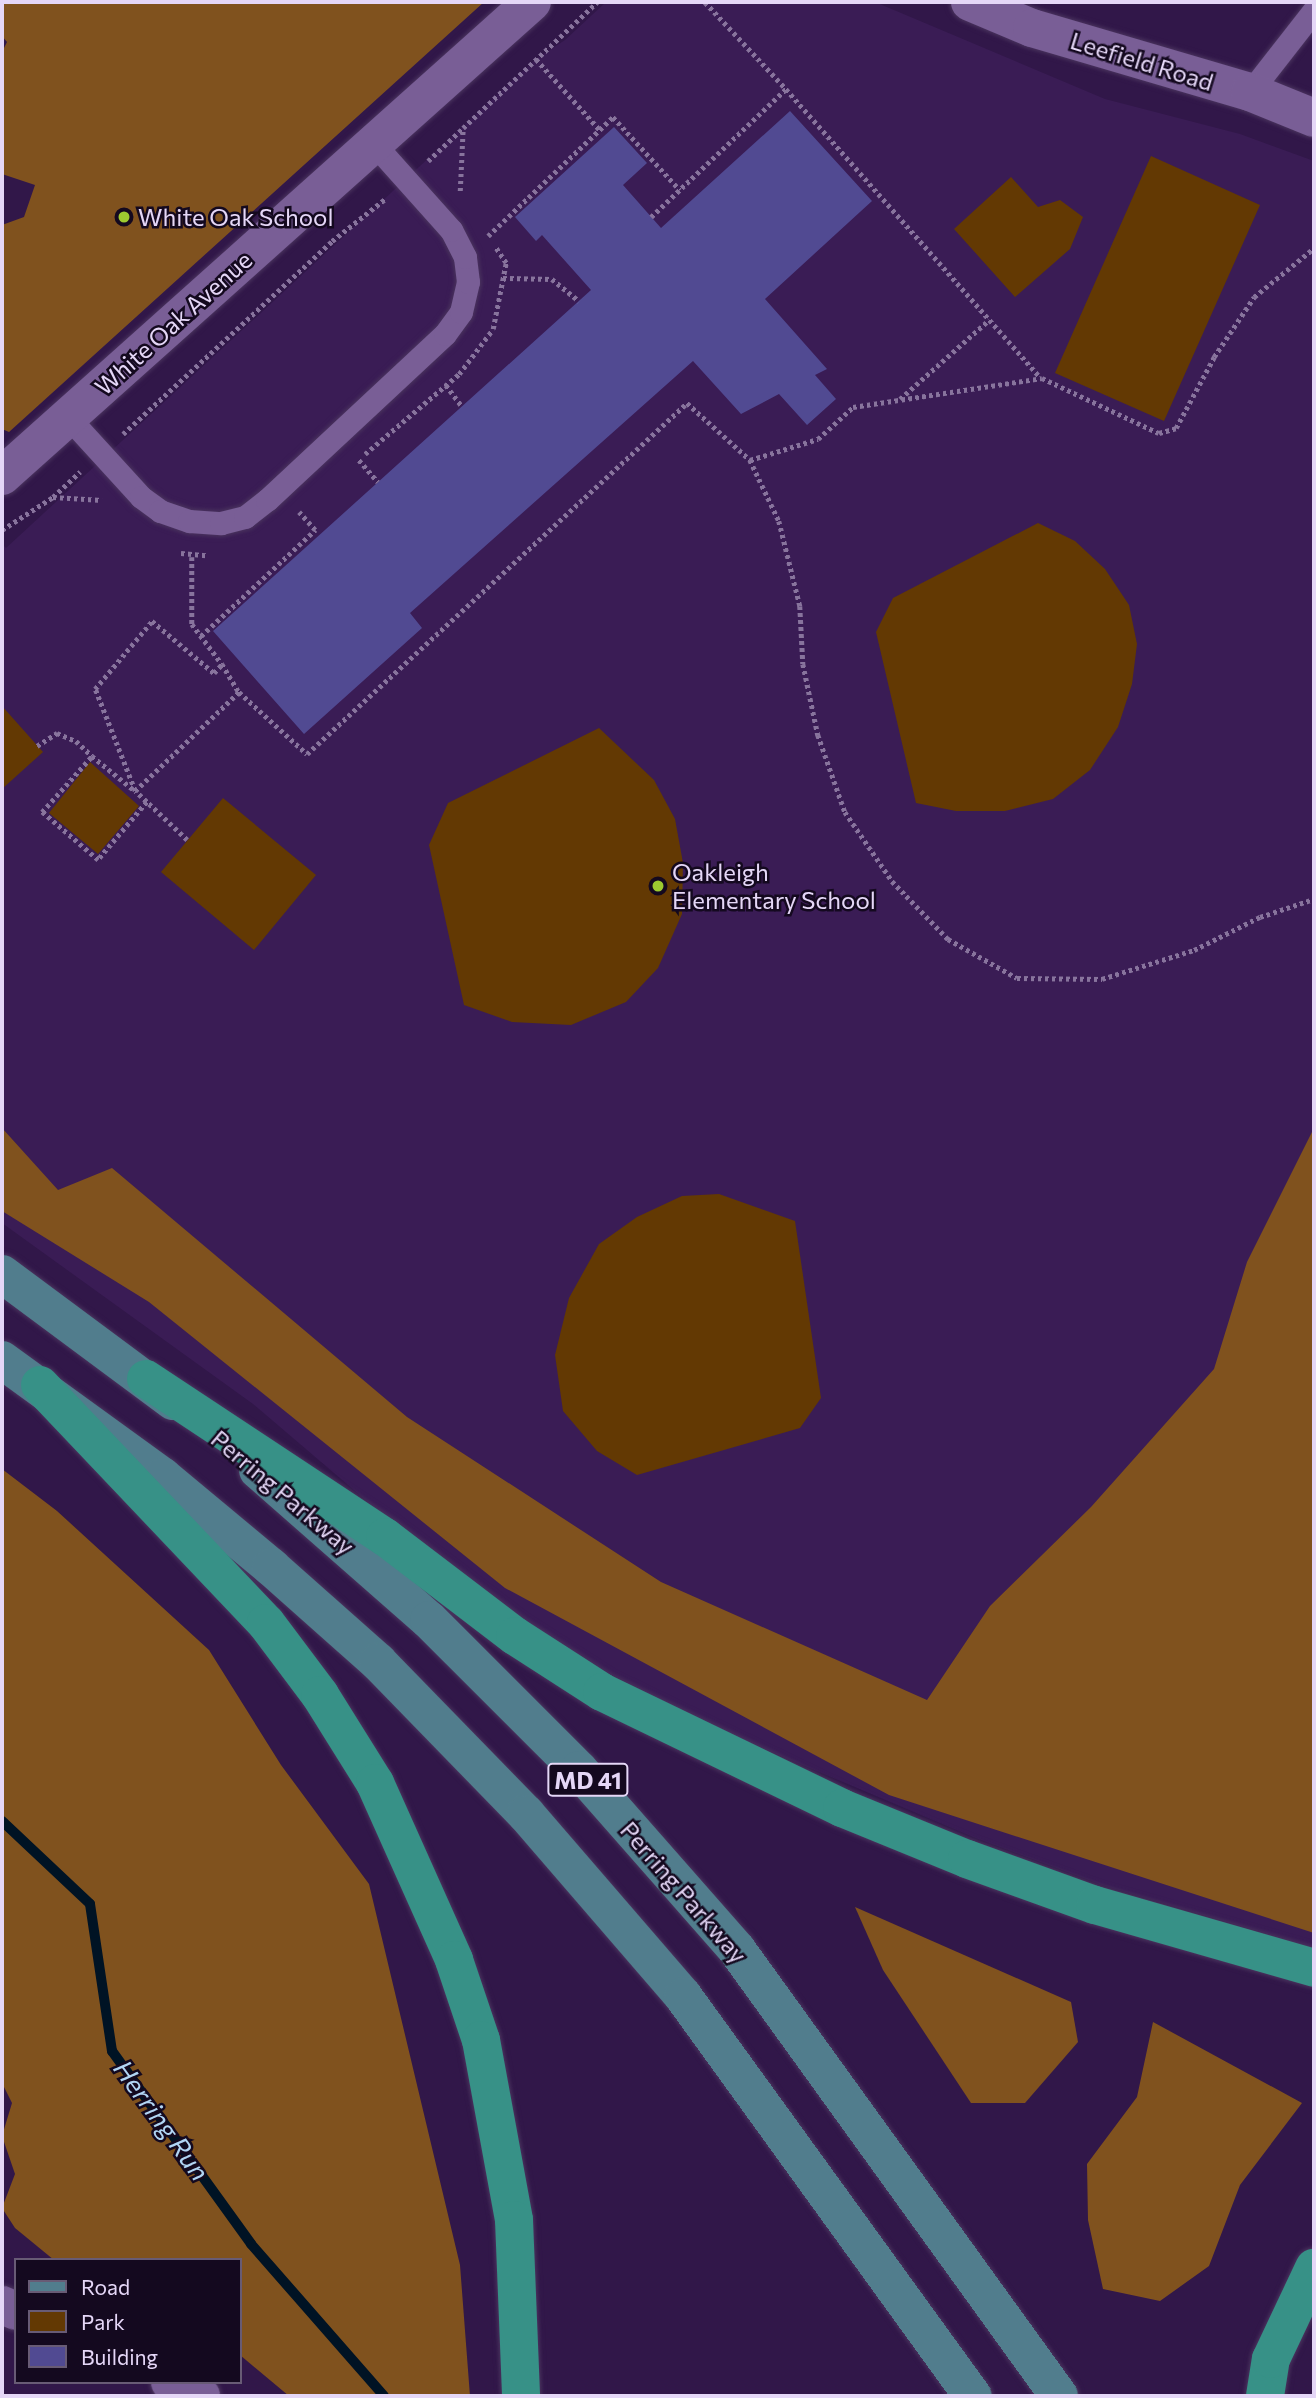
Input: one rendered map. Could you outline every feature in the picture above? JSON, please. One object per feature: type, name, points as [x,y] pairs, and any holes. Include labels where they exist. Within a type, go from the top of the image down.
[{"type":"highway","points":[[146,1379],[385,1537],[514,1636],[614,1699],[842,1808],[967,1858],[1095,1905],[1314,1968]]},
{"type":"highway","points":[[40,1385],[266,1623],[320,1695],[375,1783],[454,1959],[481,2040],[514,2220],[521,2396]]},
{"type":"highway","points":[[1265,2396],[1271,2359],[1314,2268]]},
{"type":"main road","name":"Perring Parkway","points":[[2,1274],[146,1379],[340,1538],[429,1620],[579,1770],[737,1950],[1059,2396]]},
{"type":"main road","name":"MD 41","points":[[2,1360],[40,1385],[163,1477],[271,1567],[378,1662],[526,1814],[683,1996],[973,2396]]},
{"type":"street","name":"White Oak Avenue","points":[[2,476],[532,2]]},
{"type":"street","name":"Leefield Road","points":[[970,2],[1032,28],[1250,92],[1314,118]]},
{"type":"street","points":[[174,2384],[201,2396]]},
{"type":"lane","points":[[1250,92],[1314,10]]},
{"type":"lane","points":[[68,418],[103,453],[141,498],[160,511],[189,521],[221,523],[245,517],[267,500],[445,334],[461,312],[468,282],[465,257],[451,230],[374,144]]},
{"type":"path","points":[[2,530],[53,497],[103,453],[332,241],[407,180],[597,2]]},
{"type":"path","points":[[705,2],[786,89],[1042,379],[1159,433],[1176,428],[1214,357],[1254,298],[1314,247]]},
{"type":"path","points":[[536,59],[600,130]]},
{"type":"path","points":[[651,217],[786,89]]},
{"type":"path","points":[[488,236],[613,117],[680,190]]},
{"type":"path","points":[[463,128],[457,186],[468,203]]},
{"type":"path","points":[[349,468],[446,385],[493,329],[506,263],[482,225]]},
{"type":"path","points":[[503,278],[552,279],[579,301]]},
{"type":"path","points":[[899,400],[989,320]]},
{"type":"path","points":[[750,460],[818,439],[853,407],[1042,379]]},
{"type":"path","points":[[446,385],[462,406]]},
{"type":"path","points":[[192,557],[192,624],[239,692],[307,754],[687,403],[750,460],[790,555],[800,606],[803,664],[818,735],[845,812],[892,881],[948,939],[1017,978],[1102,979],[1194,950],[1260,917],[1314,899]]},
{"type":"path","points":[[359,460],[378,482]]},
{"type":"path","points":[[53,497],[102,500],[112,509]]},
{"type":"path","points":[[289,521],[309,504]]},
{"type":"path","points":[[201,636],[318,532],[299,512]]},
{"type":"path","points":[[167,548],[192,557],[219,553]]},
{"type":"path","points":[[135,790],[95,690],[152,621],[214,673],[222,664]]},
{"type":"path","points":[[135,790],[239,692]]},
{"type":"path","points":[[37,746],[57,733],[76,741],[135,790],[187,840]]},
{"type":"path","points":[[92,756],[42,812],[97,860],[147,802]]},
{"type":"shaded area","name":"White Oak School","points":[[2,2],[484,2],[9,432],[2,429],[2,225],[24,217],[35,185],[2,174],[2,52],[7,42],[2,36]]},
{"type":"shaded area","name":"Oakleigh Elementary School","points":[[606,2],[875,2],[1105,99],[1240,134],[1314,161],[1314,1948],[1102,1885],[973,1837],[722,1731],[612,1675],[509,1612],[416,1543],[253,1404],[2,1223],[2,544],[6,548],[536,59],[565,40]]},
{"type":"shaded area","points":[[2,1128],[58,1190],[112,1168],[407,1417],[661,1582],[927,1700],[990,1606],[1091,1507],[1214,1369],[1247,1262],[1314,1128],[1314,1933],[889,1795],[505,1588],[149,1302],[2,1211]]},
{"type":"shaded area","points":[[2,1469],[57,1511],[209,1650],[281,1765],[369,1884],[460,2265],[470,2396],[289,2396],[242,2357],[242,2258],[52,2258],[15,2228],[2,2208],[15,2174],[2,2136],[12,2103],[2,2083]]},
{"type":"shaded area","points":[[855,1907],[1071,2002],[1078,2042],[1025,2103],[971,2103],[883,1970]]},
{"type":"shaded area","points":[[1153,2022],[1302,2103],[1240,2185],[1209,2266],[1160,2301],[1103,2289],[1088,2220],[1087,2164],[1137,2097]]},
{"type":"green space","points":[[1151,156],[1260,205],[1164,421],[1055,373]]},
{"type":"green space","points":[[1011,177],[1038,207],[1060,200],[1083,217],[1070,249],[1015,297],[954,229]]},
{"type":"green space","points":[[1038,523],[1075,541],[1105,569],[1129,605],[1137,644],[1132,684],[1118,727],[1090,770],[1053,799],[1005,811],[956,811],[916,803],[876,632],[893,598]]},
{"type":"green space","points":[[2,706],[43,752],[2,789]]},
{"type":"green space","points":[[599,728],[654,780],[675,819],[683,863],[682,914],[658,968],[626,1002],[571,1025],[512,1022],[464,1005],[429,845],[448,803]]},
{"type":"green space","points":[[90,762],[139,806],[98,854],[49,813]]},
{"type":"green space","points":[[223,798],[316,875],[254,950],[161,872]]},
{"type":"green space","points":[[719,1194],[795,1221],[821,1398],[800,1428],[637,1475],[597,1451],[563,1411],[555,1355],[569,1298],[599,1244],[637,1217],[682,1196]]},
{"type":"building","points":[[790,111],[872,201],[765,299],[827,369],[815,375],[836,399],[807,425],[779,394],[741,414],[693,361],[410,613],[422,628],[304,734],[213,631],[591,290],[542,235],[536,241],[515,217],[614,127],[647,163],[623,185],[661,228]]},
{"type":"waterway","name":"Herring Run","points":[[2,1821],[90,1904],[112,2051],[251,2244],[384,2396]]},
{"type":"place","name":"White Oak School","points":[[124,217]]},
{"type":"place","name":"Oakleigh Elementary School","points":[[658,886]]}]
